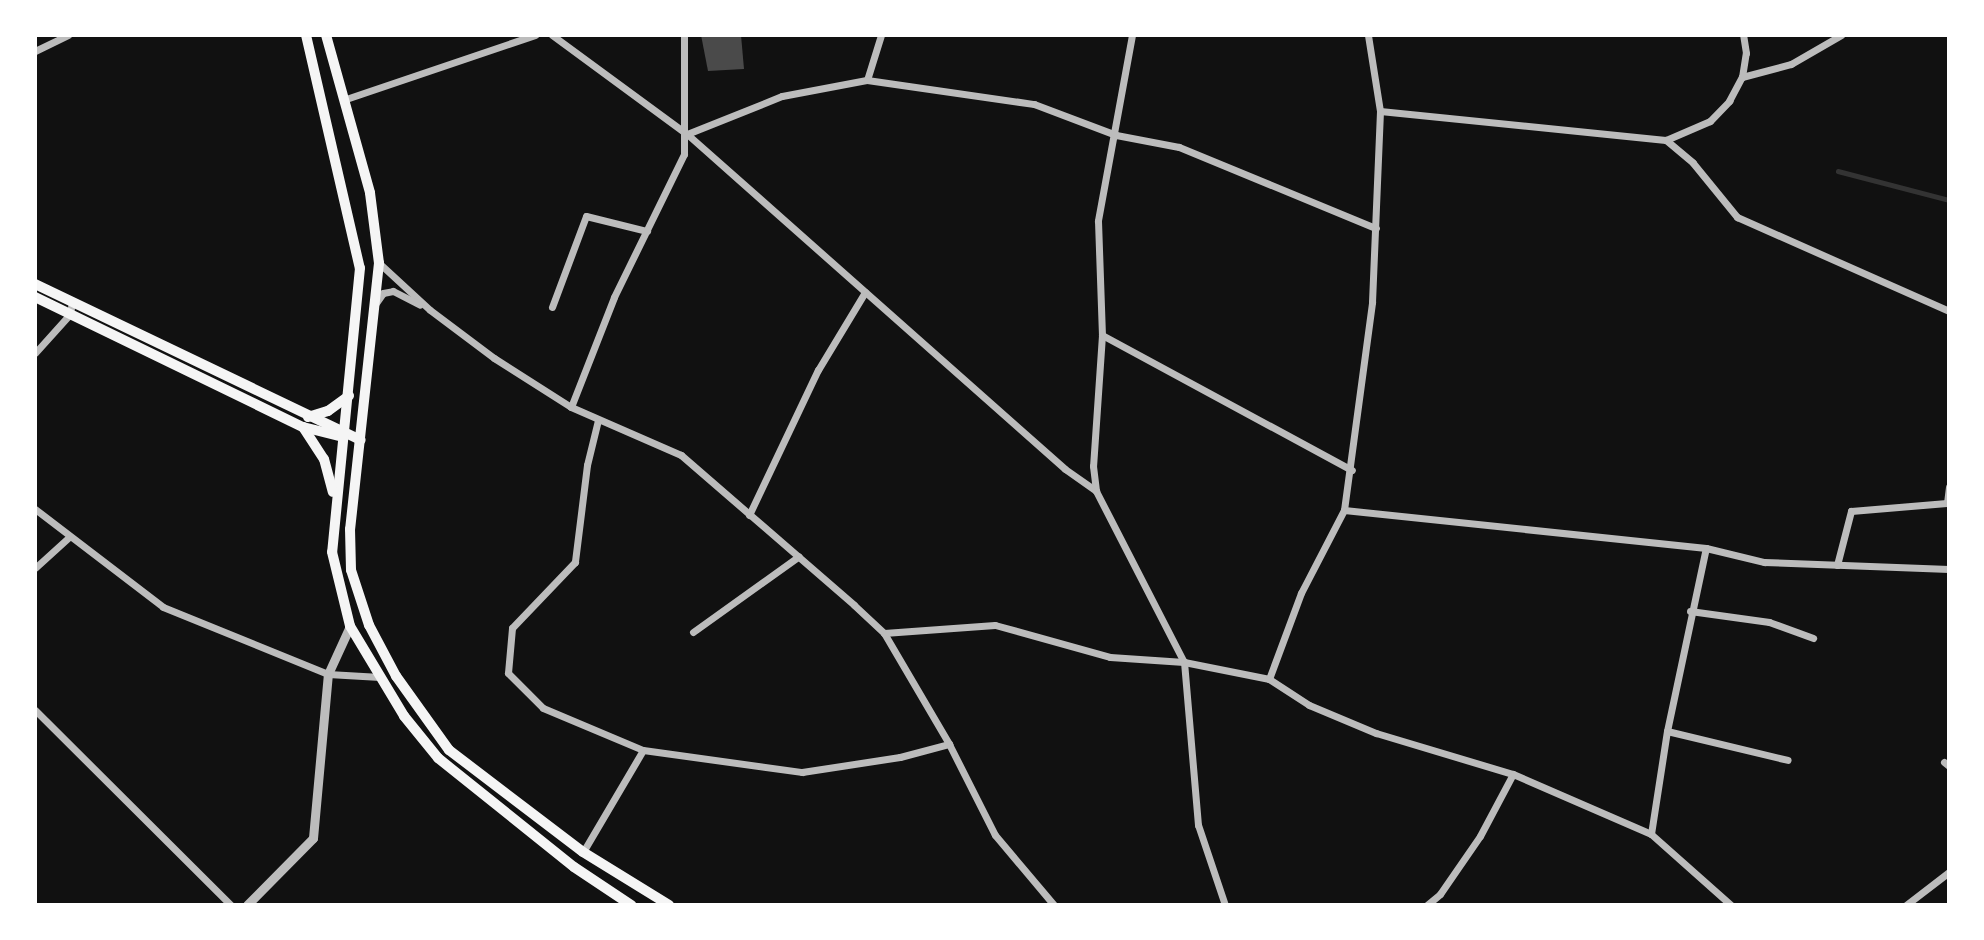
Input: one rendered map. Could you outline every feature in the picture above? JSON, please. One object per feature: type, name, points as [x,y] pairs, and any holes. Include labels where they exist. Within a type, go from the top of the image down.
[{"type":"main road","points":[[306,35],[358,245],[360,302],[335,501],[332,552],[350,626],[404,716],[438,758],[574,867],[631,905]]},
{"type":"main road","points":[[326,35],[370,192],[380,263],[350,529],[351,570],[369,625],[396,676],[449,750],[583,852],[669,905]]},
{"type":"main road","points":[[35,284],[305,422],[324,459],[335,501]]},
{"type":"main road","points":[[35,297],[305,422],[361,440]]},
{"type":"main road","points":[[305,422],[328,411],[349,396]]},
{"type":"main road","points":[[574,867],[583,852]]},
{"type":"street","points":[[35,51],[68,35]]},
{"type":"street","points":[[343,100],[535,35]]},
{"type":"street","points":[[552,35],[687,134],[1065,469],[1096,491]]},
{"type":"street","points":[[571,407],[614,297],[684,154],[687,134],[684,35]]},
{"type":"street","points":[[867,80],[881,35]]},
{"type":"street","points":[[1132,35],[1116,135],[1097,221],[1102,335],[1093,466],[1096,491],[1140,584],[1184,662],[1198,825],[1225,905]]},
{"type":"street","points":[[1269,679],[1301,593],[1344,510],[1352,470],[1372,302],[1376,228],[1380,111],[1368,35]]},
{"type":"street","points":[[1380,111],[1666,140],[1710,121],[1729,101],[1742,77],[1746,53],[1744,35]]},
{"type":"street","points":[[1742,77],[1791,64],[1841,35]]},
{"type":"street","points":[[687,134],[782,96],[867,80],[1034,104],[1116,135],[1179,147],[1376,228]]},
{"type":"street","points":[[1666,140],[1693,163],[1737,217],[1949,310]]},
{"type":"street","points":[[552,307],[586,216],[647,231]]},
{"type":"street","points":[[380,263],[430,310],[475,345],[571,407],[681,455],[884,633],[949,744],[995,835],[1054,905]]},
{"type":"street","points":[[376,303],[383,293],[393,291],[430,310]]},
{"type":"street","points":[[748,515],[818,370],[865,292]]},
{"type":"street","points":[[35,353],[71,314],[72,302]]},
{"type":"street","points":[[1102,335],[1352,470]]},
{"type":"street","points":[[598,420],[587,464],[575,562],[512,628],[508,673],[543,708],[643,750],[802,772],[900,757],[949,744]]},
{"type":"street","points":[[1837,565],[1851,511],[1947,503],[1949,487]]},
{"type":"street","points":[[35,509],[68,538],[163,607],[328,674],[380,677]]},
{"type":"street","points":[[1344,510],[1706,548],[1764,562],[1949,569]]},
{"type":"street","points":[[35,568],[68,538]]},
{"type":"street","points":[[1651,834],[1690,611],[1706,548]]},
{"type":"street","points":[[693,632],[799,556]]},
{"type":"street","points":[[1690,611],[1769,622],[1813,638]]},
{"type":"street","points":[[884,633],[995,625],[1110,657],[1184,662],[1269,679],[1309,705],[1376,733],[1513,774],[1651,834],[1731,905]]},
{"type":"street","points":[[247,905],[313,838],[328,674],[350,626]]},
{"type":"street","points":[[35,710],[231,905]]},
{"type":"street","points":[[1667,731],[1788,760]]},
{"type":"street","points":[[583,852],[643,750]]},
{"type":"street","points":[[1427,905],[1440,894],[1480,836],[1513,774]]},
{"type":"street","points":[[1906,905],[1949,872]]},
{"type":"building","points":[[701,35],[741,35],[744,69],[708,71]]},
{"type":"waterway","points":[[1838,171],[1949,200]]}]
